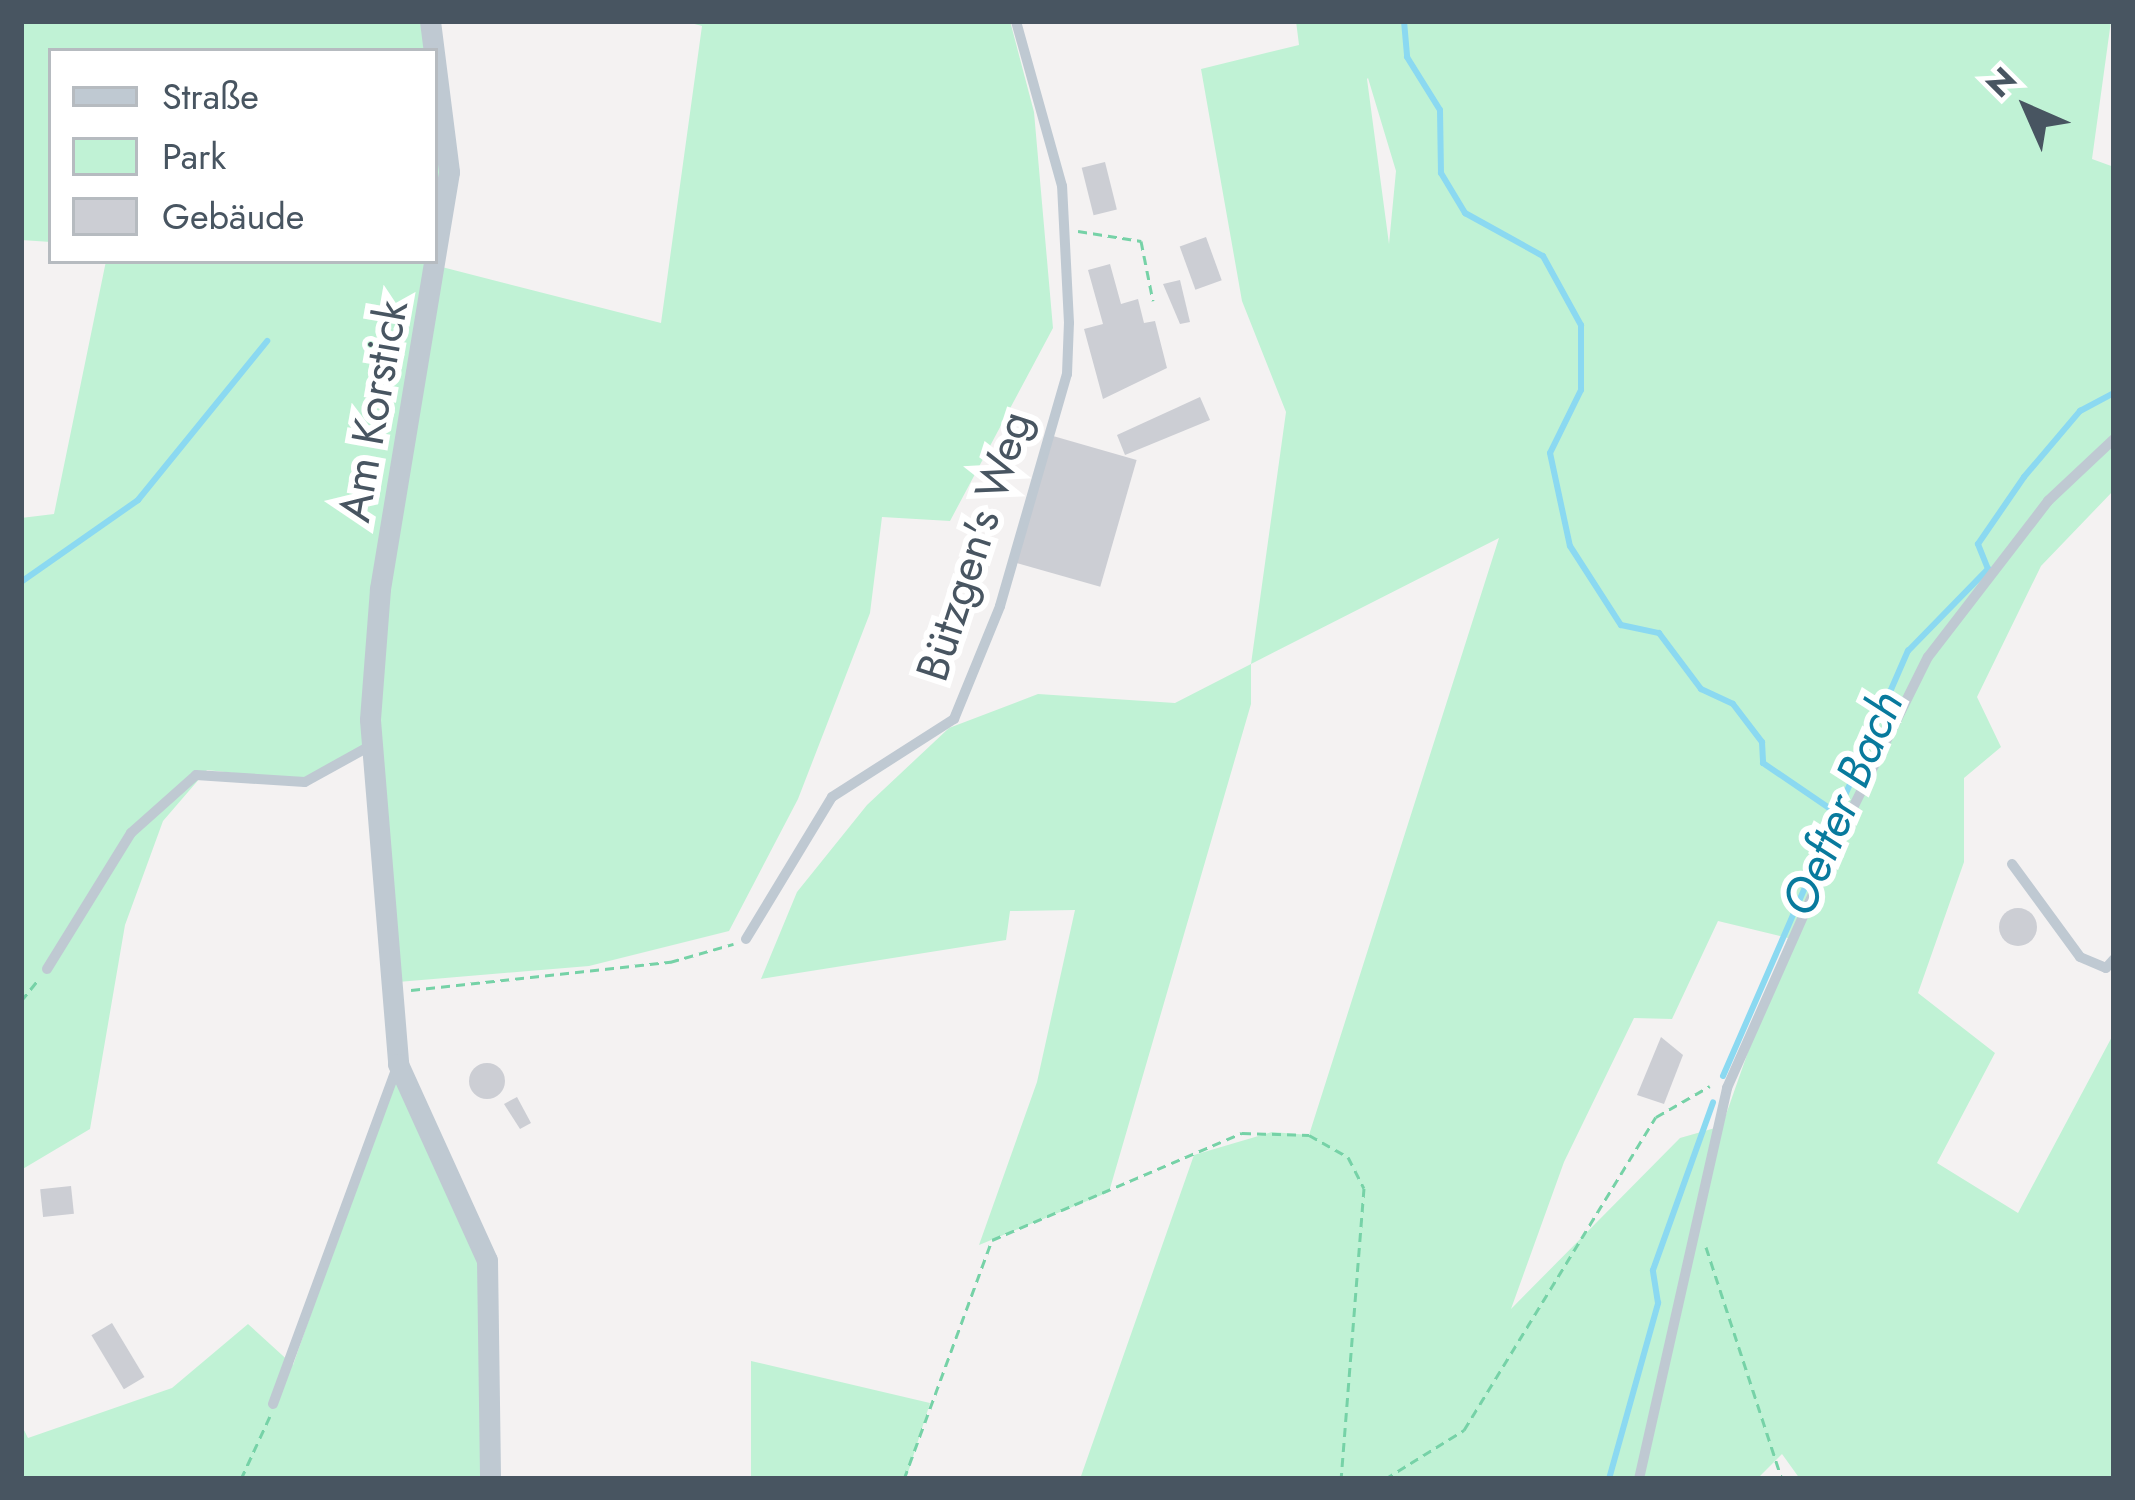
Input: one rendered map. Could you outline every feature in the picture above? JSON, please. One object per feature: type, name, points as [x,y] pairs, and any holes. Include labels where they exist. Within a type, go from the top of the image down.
[{"type":"street","name":"Am Korstick","points":[[438,85],[449,172],[438,238]]},
{"type":"street","name":"Am Korstick","points":[[434,264],[380,589],[372,745],[398,1064],[483,1237],[490,1479]]},
{"type":"lane","name":"Bützgen's Weg","points":[[746,939],[832,797],[954,719],[1067,374],[1064,231],[1016,21]]},
{"type":"lane","points":[[1639,1479],[1727,1088],[1928,657],[2048,501],[2114,439]]},
{"type":"lane","points":[[47,969],[131,833],[196,775],[305,782],[372,745]]},
{"type":"lane","points":[[2012,864],[2080,957],[2106,968],[2114,959]]},
{"type":"lane","name":"Am Korstick","points":[[273,1404],[398,1064]]},
{"type":"path","points":[[1064,231],[1142,241],[1153,302]]},
{"type":"path","points":[[393,991],[670,962],[746,939]]},
{"type":"path","points":[[21,1001],[47,969]]},
{"type":"path","points":[[1384,1479],[1417,1468],[1486,1401],[1656,1117],[1703,1084],[1727,1088]]},
{"type":"path","points":[[904,1479],[992,1240],[1242,1133],[1309,1135],[1348,1157],[1364,1188],[1341,1479]]},
{"type":"path","points":[[1697,1217],[1782,1479]]},
{"type":"path","points":[[241,1479],[273,1404]]},
{"type":"green space","points":[[21,21],[429,21],[436,48],[48,48],[48,242],[21,240]]},
{"type":"green space","points":[[683,21],[1010,21],[1034,112],[1053,328],[950,521],[882,517],[870,613],[798,799],[729,931],[589,966],[398,982],[371,744],[305,781],[207,770],[163,821],[125,925],[90,1129],[21,1170],[21,518],[54,514],[105,264],[438,264],[438,58],[447,95],[438,266],[661,323],[702,26]]},
{"type":"green space","points":[[1296,21],[2111,21],[2092,159],[2114,167],[2114,490],[2041,566],[1977,697],[2001,747],[1964,778],[1964,862],[1918,993],[1995,1053],[1937,1163],[2018,1213],[2114,1033],[2114,1479],[1800,1479],[1782,1454],[1757,1479],[1080,1479],[1194,1155],[1272,1132],[1309,1135],[1499,538],[1251,664],[1286,412],[1242,301],[1201,69],[1299,45]],"holes":[[[1367,79],[1396,171],[1389,244]],[[1718,921],[1788,938],[1722,1126],[1680,1138],[1511,1309],[1564,1162],[1634,1018],[1672,1019]]]},
{"type":"green space","points":[[1251,664],[1251,704],[1109,1192],[979,1245],[1037,1082],[1075,910],[1010,911],[1006,940],[761,979],[797,892],[867,805],[949,728],[1038,694],[1175,703]]},
{"type":"green space","points":[[398,1065],[483,1237],[491,1479],[21,1479],[21,1424],[28,1438],[172,1388],[248,1324],[293,1365]]},
{"type":"green space","points":[[751,1361],[930,1403],[906,1479],[751,1479]]},
{"type":"building","points":[[1105,162],[1117,210],[1094,215],[1082,168]]},
{"type":"building","points":[[1206,237],[1222,280],[1195,290],[1180,247]]},
{"type":"building","points":[[1110,264],[1121,304],[1138,299],[1144,323],[1155,321],[1167,368],[1103,399],[1084,329],[1103,324],[1088,270]]},
{"type":"building","points":[[1180,280],[1190,322],[1180,324],[1163,284]]},
{"type":"building","points":[[1200,397],[1210,420],[1125,455],[1117,435]]},
{"type":"building","points":[[1053,436],[1137,460],[1100,587],[1017,563]]},
{"type":"building","points":[[2018,908],[2031,914],[2037,927],[2031,940],[2018,946],[2005,940],[1999,927],[2005,914]]},
{"type":"building","points":[[1661,1037],[1683,1055],[1664,1104],[1637,1095]]},
{"type":"building","points":[[487,1063],[499,1069],[505,1081],[499,1093],[487,1099],[475,1093],[469,1081],[475,1069]]},
{"type":"building","points":[[517,1097],[531,1123],[520,1129],[504,1104]]},
{"type":"building","points":[[71,1186],[74,1214],[43,1217],[40,1189]]},
{"type":"building","points":[[112,1323],[144,1377],[124,1389],[91,1335]]},
{"type":"waterway","points":[[1404,21],[1407,57],[1440,110],[1441,173],[1465,213],[1543,256],[1581,325],[1581,390],[1550,453],[1570,546],[1621,625],[1659,633],[1701,689],[1733,704],[1762,742],[1763,763],[1835,812]]},
{"type":"waterway","points":[[21,582],[138,500],[267,341]]},
{"type":"waterway","name":"Oefter Bach","points":[[1723,1076],[1908,651],[1988,569],[1978,544],[2024,477],[2080,411],[2114,393]]},
{"type":"waterway","name":"Oefter Bach","points":[[1609,1479],[1658,1303],[1653,1270],[1713,1102]]}]
